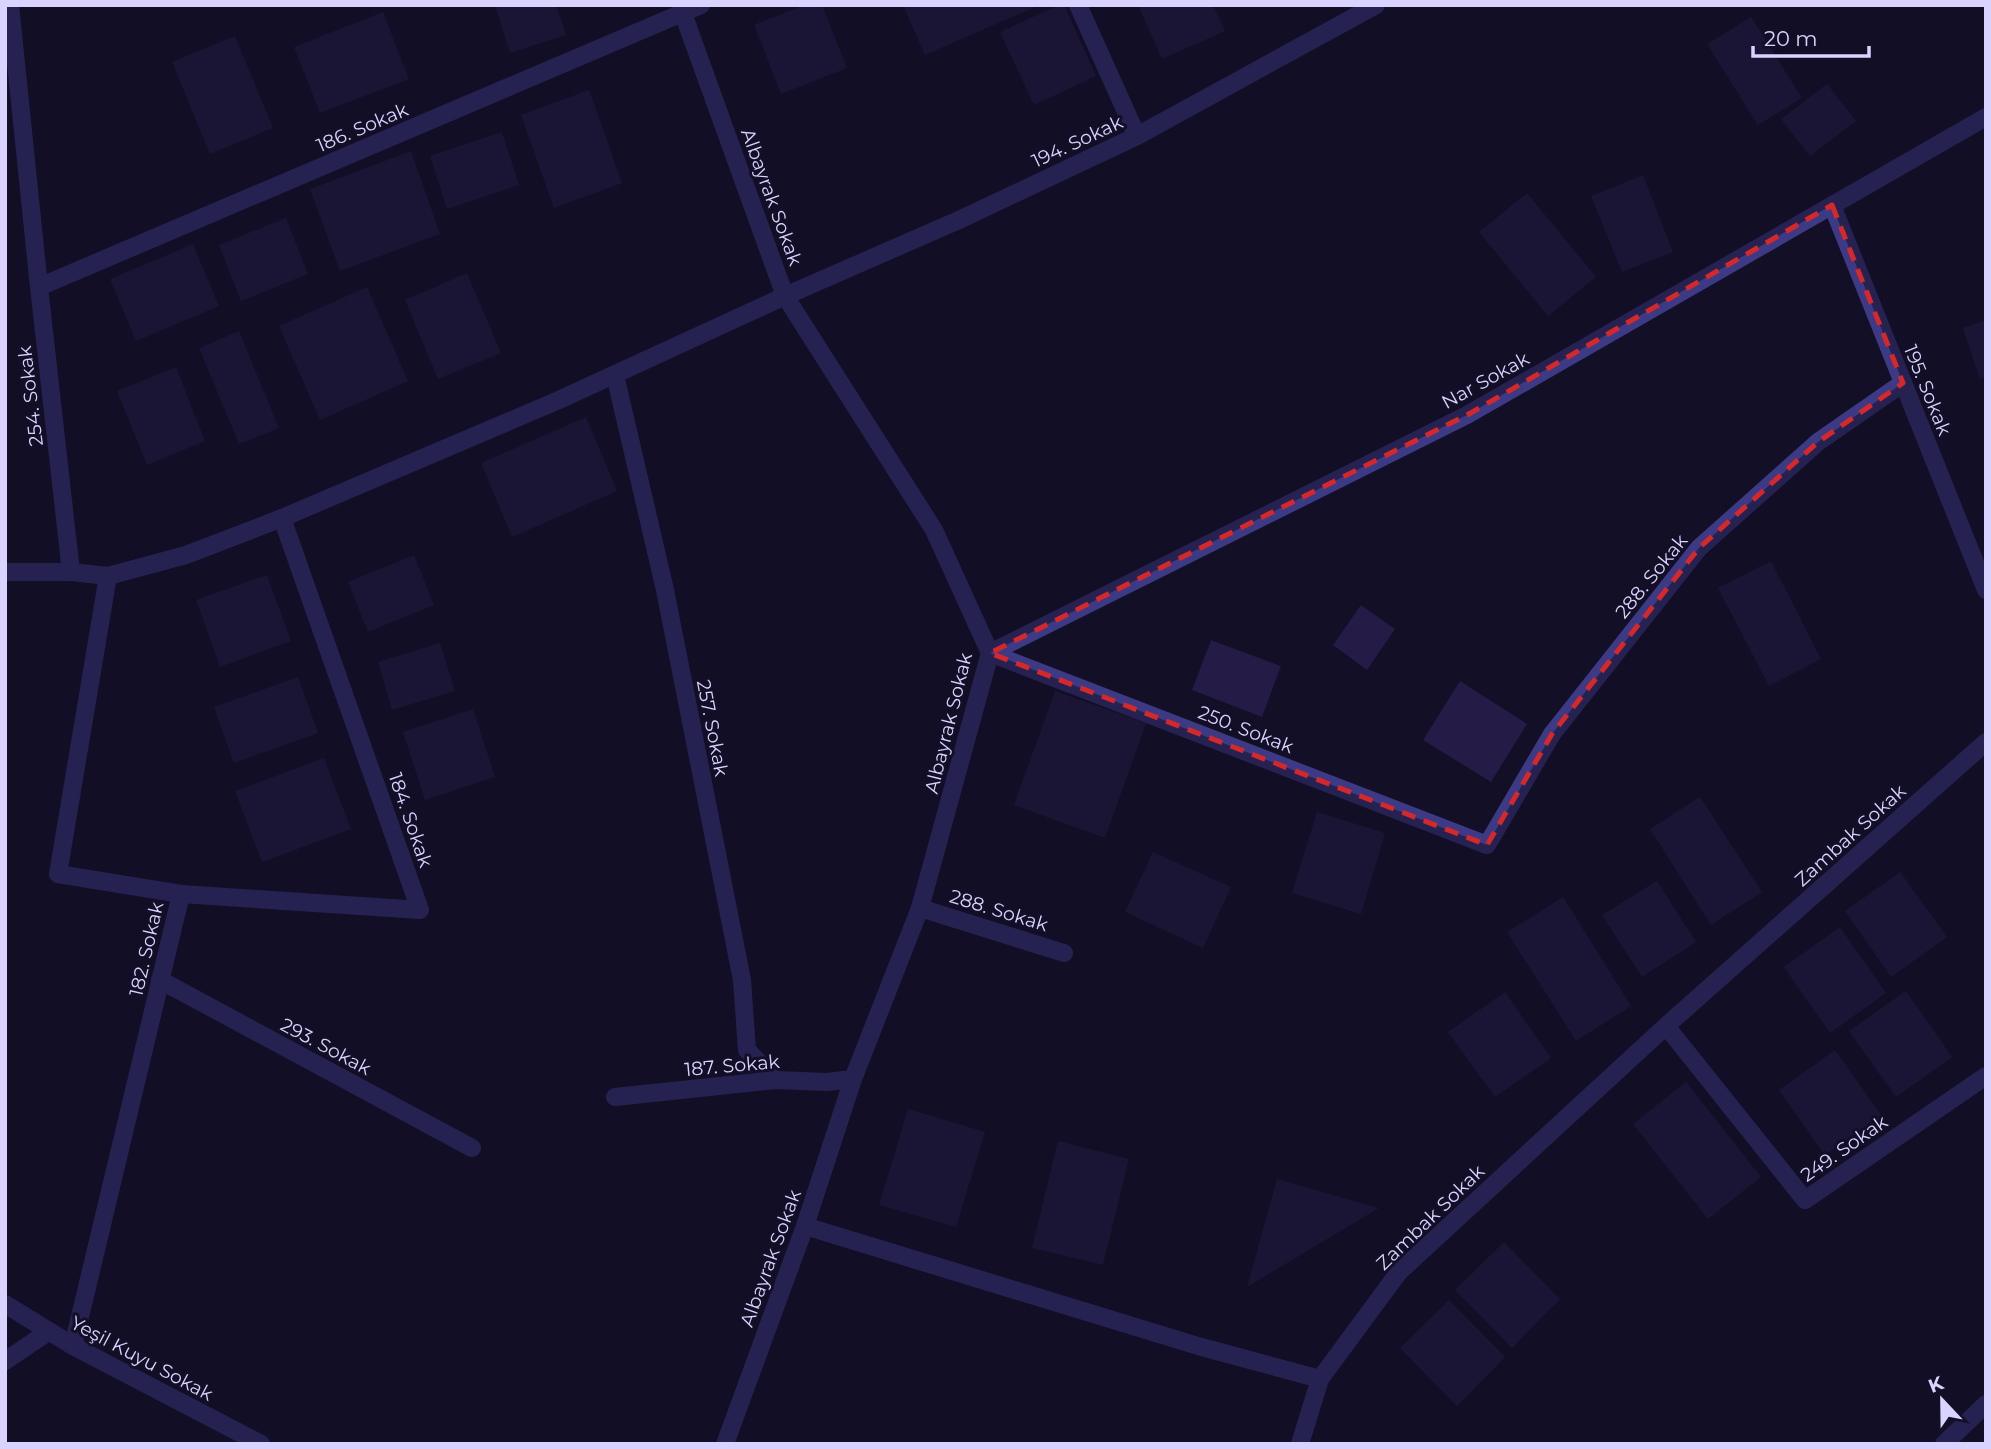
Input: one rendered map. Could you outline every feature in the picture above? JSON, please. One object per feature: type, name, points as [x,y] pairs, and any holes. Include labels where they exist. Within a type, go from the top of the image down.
[{"type":"street","name":"254. Sokak","points":[[10,5],[38,287],[71,572]]},
{"type":"street","name":"186. Sokak","points":[[38,287],[682,9],[701,5]]},
{"type":"street","points":[[1078,5],[1138,136]]},
{"type":"street","name":"194. Sokak","points":[[108,576],[186,555],[282,518],[615,375],[785,296],[959,220],[1138,136],[1367,7]]},
{"type":"street","name":"Albayrak Sokak","points":[[682,9],[785,296],[934,530],[990,653],[920,908],[853,1079],[805,1226],[725,1444]]},
{"type":"street","name":"Nar Sokak","points":[[990,653],[1467,415],[1986,117]]},
{"type":"street","name":"195. Sokak","points":[[1832,205],[1986,590]]},
{"type":"street","name":"257. Sokak","points":[[615,375],[665,590],[742,980],[747,1050],[776,1080]]},
{"type":"street","name":"288. Sokak","points":[[1487,845],[1552,734],[1699,548],[1818,442],[1903,383]]},
{"type":"street","name":"184. Sokak","points":[[181,894],[420,910],[282,518]]},
{"type":"street","points":[[5,572],[71,572],[108,576]]},
{"type":"street","name":"182. Sokak","points":[[72,1346],[181,894],[58,874],[108,576]]},
{"type":"street","name":"250. Sokak","points":[[990,653],[1487,845]]},
{"type":"street","name":"Zambak Sokak","points":[[1300,1444],[1320,1378],[1399,1272],[1666,1026],[1986,742]]},
{"type":"street","name":"288. Sokak","points":[[920,908],[1064,953]]},
{"type":"street","name":"293. Sokak","points":[[160,980],[472,1148]]},
{"type":"street","name":"249. Sokak","points":[[1666,1026],[1805,1200],[1986,1076]]},
{"type":"street","name":"187. Sokak","points":[[615,1097],[776,1080],[827,1082],[853,1079]]},
{"type":"street","points":[[805,1226],[1198,1346],[1320,1378]]},
{"type":"street","name":"Yeşil Kuyu Sokak","points":[[5,1304],[72,1346],[261,1444]]},
{"type":"street","points":[[5,1361],[48,1332]]},
{"type":"street","points":[[1944,1444],[1986,1404]]},
{"type":"highlighted area","points":[[1832,205],[1903,383],[1818,442],[1699,548],[1552,734],[1487,845],[990,653],[1467,415]]},
{"type":"building","points":[[495,5],[556,5],[566,35],[510,53]]},
{"type":"building","points":[[804,5],[822,5],[847,68],[781,94],[754,25]]},
{"type":"building","points":[[903,5],[1040,5],[925,55]]},
{"type":"building","points":[[1064,5],[1096,76],[1034,105],[1000,32]]},
{"type":"building","points":[[1138,5],[1213,5],[1225,31],[1162,59]]},
{"type":"building","points":[[383,12],[409,79],[320,113],[294,47]]},
{"type":"building","points":[[1751,17],[1802,98],[1758,125],[1707,44]]},
{"type":"building","points":[[235,36],[273,128],[210,154],[172,62]]},
{"type":"building","points":[[1827,84],[1856,121],[1810,156],[1781,119]]},
{"type":"building","points":[[589,90],[622,183],[554,208],[521,115]]},
{"type":"building","points":[[502,132],[519,185],[447,209],[430,156]]},
{"type":"building","points":[[411,151],[440,234],[340,271],[310,189]]},
{"type":"building","points":[[1643,175],[1673,252],[1622,272],[1591,196]]},
{"type":"building","points":[[1527,193],[1596,277],[1548,316],[1479,232]]},
{"type":"building","points":[[286,218],[308,274],[241,301],[219,245]]},
{"type":"building","points":[[193,244],[219,306],[136,341],[110,279]]},
{"type":"building","points":[[467,273],[501,353],[438,379],[405,300]]},
{"type":"building","points":[[367,287],[408,381],[320,420],[279,326]]},
{"type":"building","points":[[1986,320],[1986,377],[1980,379],[1963,328]]},
{"type":"building","points":[[239,331],[279,428],[239,444],[199,348]]},
{"type":"building","points":[[176,367],[205,441],[147,465],[117,391]]},
{"type":"building","points":[[586,417],[617,491],[512,537],[481,463]]},
{"type":"building","points":[[414,555],[434,605],[368,632],[348,582]]},
{"type":"building","points":[[1771,561],[1821,659],[1769,686],[1718,588]]},
{"type":"building","points":[[267,575],[291,641],[220,667],[196,600]]},
{"type":"building","points":[[1361,605],[1395,629],[1367,670],[1333,645]]},
{"type":"building","points":[[1211,640],[1281,666],[1262,717],[1192,690]]},
{"type":"building","points":[[440,643],[455,691],[392,710],[378,662]]},
{"type":"building","points":[[298,677],[318,733],[234,763],[214,707]]},
{"type":"building","points":[[1460,681],[1527,724],[1491,782],[1423,740]]},
{"type":"building","points":[[1055,691],[1146,723],[1105,838],[1014,805]]},
{"type":"building","points":[[473,709],[495,777],[425,800],[403,732]]},
{"type":"building","points":[[324,758],[351,829],[262,862],[235,791]]},
{"type":"building","points":[[1700,797],[1762,892],[1711,925],[1650,829]]},
{"type":"building","points":[[1317,812],[1385,833],[1361,914],[1292,893]]},
{"type":"building","points":[[1153,852],[1231,887],[1203,948],[1125,912]]},
{"type":"building","points":[[1900,872],[1947,937],[1891,977],[1845,911]]},
{"type":"building","points":[[1657,881],[1696,942],[1642,977],[1602,915]]},
{"type":"building","points":[[1563,897],[1631,1006],[1576,1041],[1507,932]]},
{"type":"building","points":[[1840,927],[1886,993],[1830,1033],[1784,967]]},
{"type":"building","points":[[1906,991],[1952,1057],[1896,1097],[1849,1031]]},
{"type":"building","points":[[1505,992],[1551,1058],[1495,1097],[1448,1032]]},
{"type":"building","points":[[1835,1050],[1882,1116],[1825,1155],[1779,1090]]},
{"type":"building","points":[[1686,1082],[1761,1177],[1708,1219],[1633,1124]]},
{"type":"building","points":[[908,1109],[985,1132],[956,1227],[879,1205]]},
{"type":"building","points":[[1058,1141],[1129,1159],[1103,1265],[1032,1248]]},
{"type":"building","points":[[1277,1179],[1379,1208],[1247,1287]]},
{"type":"building","points":[[1504,1242],[1560,1299],[1512,1348],[1455,1290]]},
{"type":"building","points":[[1449,1300],[1505,1357],[1457,1406],[1400,1348]]}]
